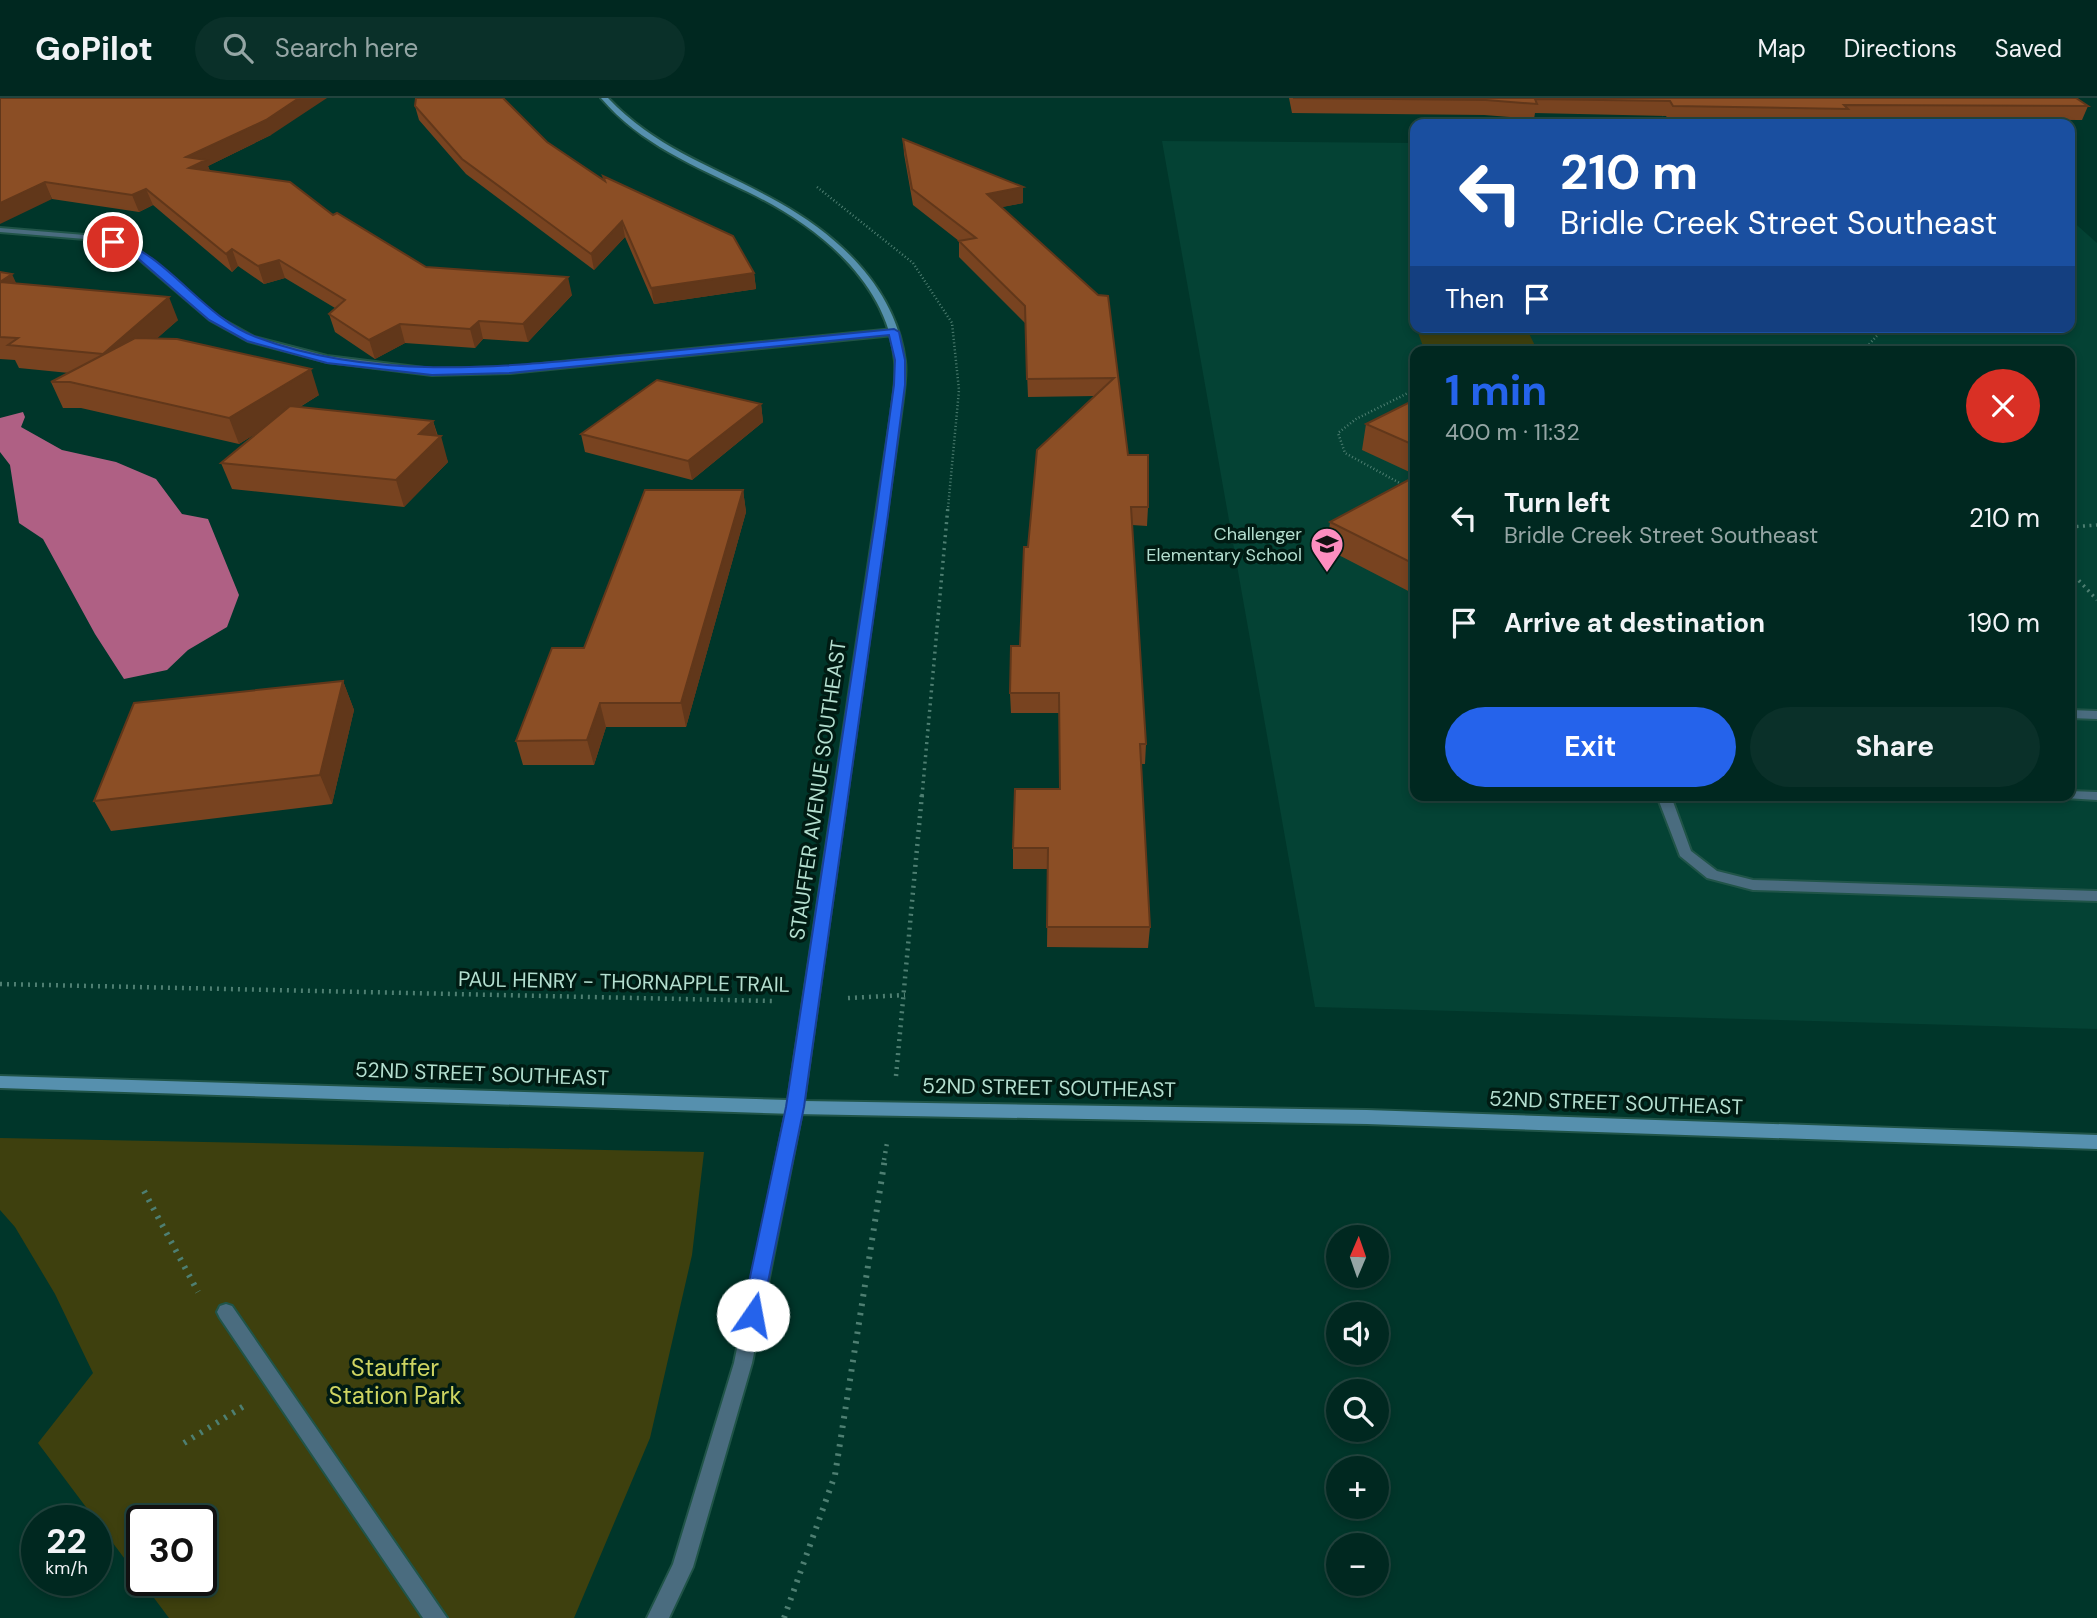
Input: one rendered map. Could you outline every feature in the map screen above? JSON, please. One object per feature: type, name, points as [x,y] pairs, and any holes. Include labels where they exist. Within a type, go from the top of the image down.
[{"type":"street","name":"STAUFFER AVENUE SOUTHEAST","points":[[604,98],[618,116],[653,142],[778,204],[831,242],[871,286],[894,332],[900,360],[896,414],[795,1107],[743,1363],[683,1567],[658,1618]]},
{"type":"street","points":[[0,230],[97,238],[129,246],[213,317],[251,339],[327,359],[432,372],[523,369],[894,332]]},
{"type":"street","points":[[2075,714],[2097,715]]},
{"type":"street","points":[[2075,795],[2097,796]]},
{"type":"street","points":[[1666,801],[1685,853],[1712,875],[1753,885],[2097,896]]},
{"type":"street","name":"52ND STREET SOUTHEAST","points":[[0,1082],[795,1107],[1367,1116],[2097,1142]]},
{"type":"street","points":[[226,1312],[436,1618]]},
{"type":"path","points":[[1656,107],[1666,119]]},
{"type":"path","points":[[1868,346],[1879,333]]},
{"type":"path","points":[[1406,486],[1345,453],[1338,433],[1356,419],[1410,392]]},
{"type":"path","points":[[2075,527],[2097,525]]},
{"type":"path","points":[[2075,576],[2097,600]]},
{"type":"path","name":"PAUL HENRY - THORNAPPLE TRAIL","points":[[0,984],[703,1001],[811,1000],[905,995],[892,1108],[835,1475],[784,1618]]},
{"type":"path","points":[[144,1191],[206,1305],[226,1312]]},
{"type":"path","points":[[184,1443],[277,1385]]},
{"type":"shaded area","name":"Challenger Elementary School","points":[[1162,141],[1410,143],[1410,333],[2075,333],[2075,223],[2097,243],[2097,1029],[1315,1007]]},
{"type":"shaded area","points":[[23,412],[25,417],[21,427],[62,450],[116,462],[156,479],[182,514],[208,519],[239,595],[227,627],[188,650],[167,670],[124,679],[95,634],[43,539],[19,523],[10,465],[0,452],[0,418]]},
{"type":"green space","points":[[1418,333],[1529,333],[1535,346],[1423,346]]},
{"type":"green space","name":"Stauffer Station Park","points":[[0,1138],[704,1152],[692,1255],[650,1438],[574,1618],[169,1618],[153,1596],[217,1596],[217,1505],[126,1505],[126,1561],[112,1542],[112,1505],[84,1505],[38,1443],[93,1373],[55,1294],[15,1227],[0,1210]]},
{"type":"building","points":[[0,98],[299,98],[266,120],[186,157],[206,160],[189,168],[290,182],[333,215],[337,213],[426,267],[568,277],[523,324],[479,321],[470,329],[400,324],[369,340],[329,314],[345,300],[279,260],[258,266],[232,249],[226,254],[146,189],[132,195],[45,182],[0,203]]},
{"type":"building","points":[[416,98],[503,98],[547,142],[605,181],[603,176],[733,236],[754,273],[651,288],[622,221],[591,254],[462,159],[415,106]]},
{"type":"building","points":[[1293,98],[2076,98],[2088,106],[1844,105],[1848,109],[1673,106],[1670,101],[1535,99],[1537,104],[1486,100]]},
{"type":"building","points":[[903,139],[1023,187],[987,194],[1098,295],[1108,296],[1128,455],[1148,455],[1148,507],[1131,507],[1146,744],[1140,744],[1150,927],[1047,927],[1048,848],[1013,848],[1015,789],[1060,789],[1059,693],[1010,693],[1011,646],[1020,646],[1024,547],[1028,547],[1037,450],[1114,378],[1027,379],[1025,306],[959,241],[976,238],[912,189]]},
{"type":"building","points":[[0,272],[12,274],[0,282]]},
{"type":"building","points":[[0,282],[169,297],[103,354],[8,345],[18,338],[0,337]]},
{"type":"building","points":[[135,338],[177,339],[311,369],[229,418],[70,382],[51,382]]},
{"type":"building","points":[[657,380],[761,404],[688,461],[581,434]]},
{"type":"building","points":[[1410,402],[1410,443],[1366,424]]},
{"type":"building","points":[[290,406],[433,421],[419,434],[441,436],[396,480],[221,463]]},
{"type":"building","points":[[1410,479],[1410,562],[1330,522]]},
{"type":"building","points":[[645,490],[743,490],[681,703],[600,703],[587,740],[516,741],[552,648],[584,648]]},
{"type":"building","points":[[343,681],[320,775],[94,801],[134,703]]},
{"type":"place","name":"Challenger Elementary School","points":[[1327,574]]},
{"type":"route","points":[[113,242],[129,246],[213,317],[251,339],[327,359],[432,372],[510,370],[894,332],[900,360],[899,385],[882,515],[795,1107],[753,1315]]}]
